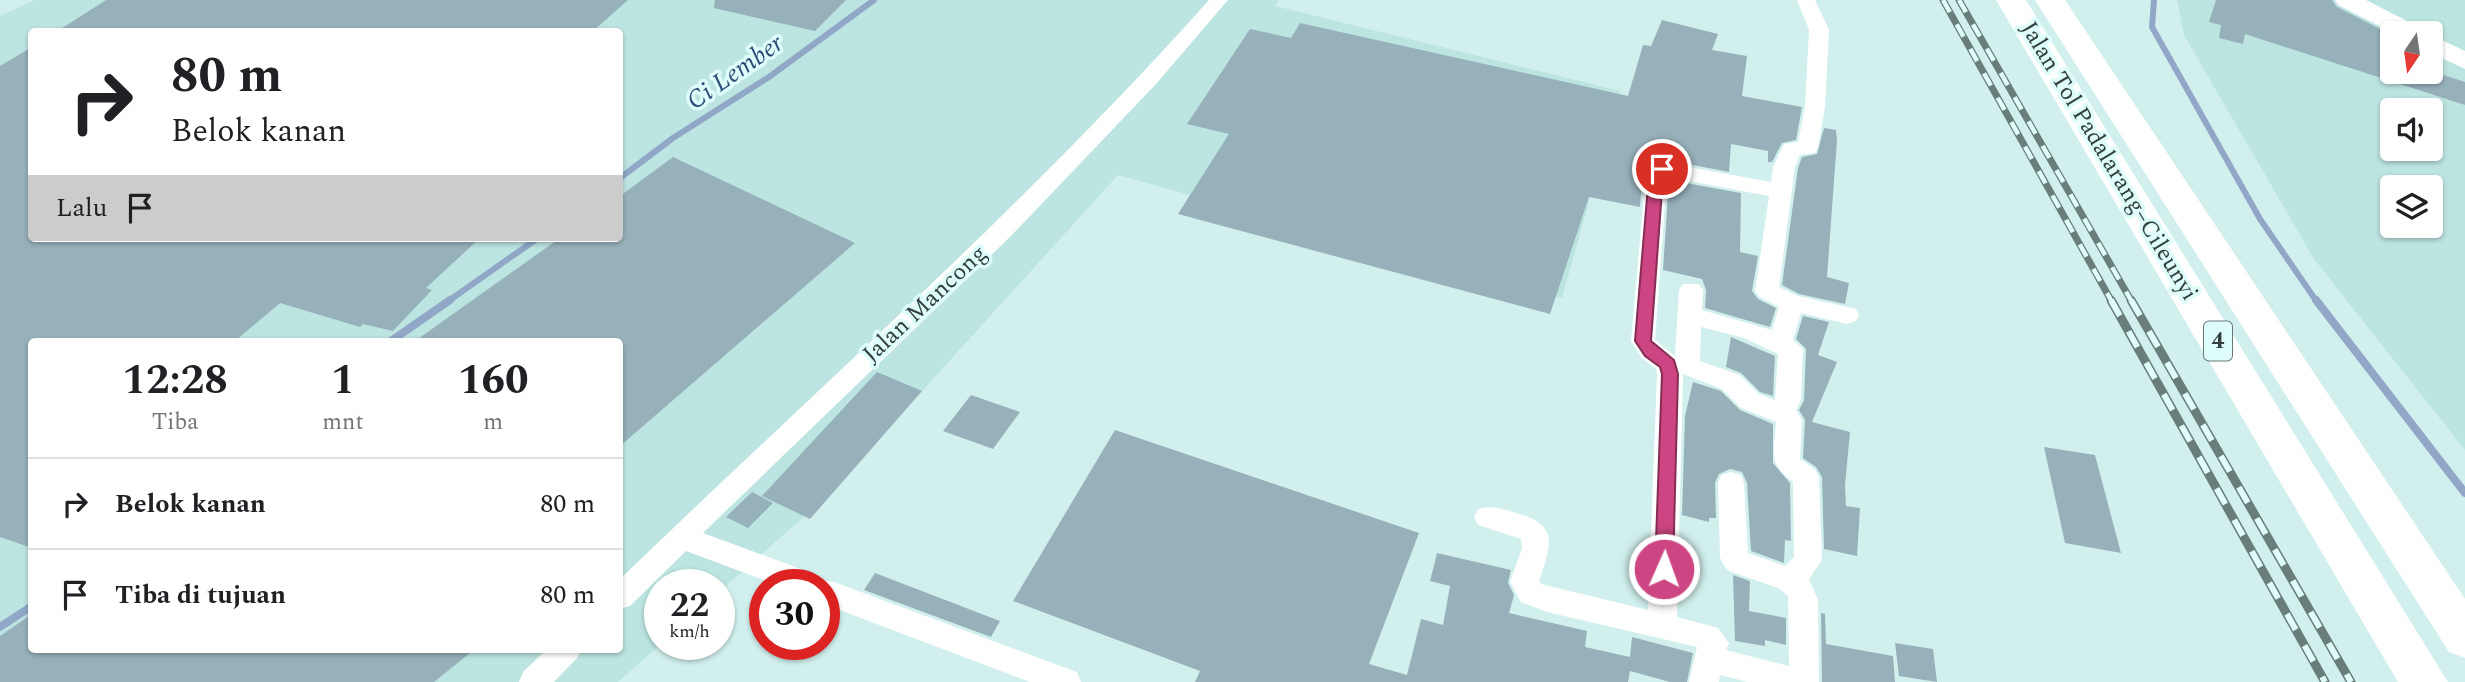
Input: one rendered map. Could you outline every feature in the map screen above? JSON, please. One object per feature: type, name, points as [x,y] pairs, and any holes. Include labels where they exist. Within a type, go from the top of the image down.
[{"type":"highway","name":"Jalan Tol Padalarang–Cileunyi","points":[[2011,0],[2424,682]]},
{"type":"highway","name":"Jalan Tol Padalarang–Cileunyi","points":[[2050,0],[2465,638]]},
{"type":"street","name":"Jalan Mancong","points":[[623,594],[1050,186],[1166,62],[1219,0]]},
{"type":"street","points":[[1806,0],[1819,30],[1815,107],[1807,148],[1792,149],[1788,152],[1767,291],[1793,303],[1847,315]]},
{"type":"street","points":[[2347,0],[2388,21]]},
{"type":"street","points":[[2443,49],[2465,61]]},
{"type":"street","points":[[1662,625],[1670,374],[1668,365],[1650,351],[1643,341],[1656,174],[1662,169],[1782,191]]},
{"type":"street","points":[[1782,412],[1788,400],[1791,349],[1689,302],[1687,359],[1691,367],[1731,382],[1750,401],[1782,412],[1789,419],[1787,464],[1804,474],[1809,490],[1808,560],[1788,579]]},
{"type":"street","points":[[1780,342],[1793,303]]},
{"type":"street","points":[[1488,517],[1527,527],[1535,535],[1536,548],[1524,582],[1531,593],[1547,600],[1662,625],[1712,639],[1714,643],[1706,670],[1802,682],[1804,600],[1799,588],[1788,579],[1739,563],[1734,558],[1731,483]]},
{"type":"street","points":[[681,537],[767,569]]},
{"type":"street","points":[[840,597],[1066,682]]},
{"type":"street","points":[[534,682],[563,653]]},
{"type":"shaded area","points":[[35,0],[1279,0],[1275,6],[1620,91],[1562,298],[1118,175],[827,496],[735,578],[735,569],[644,569],[644,659],[618,682],[0,682],[0,16]]},
{"type":"shaded area","points":[[2177,0],[2465,0],[2465,450],[2314,259],[2184,35]]},
{"type":"building","points":[[106,0],[628,0],[596,28],[62,28]]},
{"type":"building","points":[[715,0],[846,0],[815,31],[714,8]]},
{"type":"building","points":[[2216,0],[2332,0],[2337,7],[2380,29],[2380,78],[2245,34],[2243,44],[2219,38],[2221,25],[2209,22]]},
{"type":"building","points":[[1662,20],[1718,34],[1712,50],[1747,56],[1742,96],[1802,107],[1796,140],[1782,143],[1772,162],[1768,162],[1768,151],[1731,144],[1729,172],[1662,159],[1648,163],[1643,171],[1640,207],[1589,197],[1550,314],[1178,214],[1229,134],[1187,124],[1250,29],[1291,38],[1300,23],[1628,96],[1643,45],[1651,46]]},
{"type":"building","points":[[28,49],[28,242],[476,242],[426,288],[432,290],[393,331],[363,324],[360,327],[280,303],[239,338],[28,338],[28,547],[0,537],[0,66]]},
{"type":"building","points":[[2443,75],[2465,82],[2465,105],[2400,84],[2443,84]]},
{"type":"building","points":[[1824,128],[1836,130],[1837,140],[1827,277],[1849,283],[1845,304],[1799,294],[1782,285],[1798,168],[1802,157],[1817,154]]},
{"type":"building","points":[[673,157],[855,243],[623,443],[623,338],[419,338],[554,242],[623,242],[623,194]]},
{"type":"building","points":[[1669,180],[1741,193],[1740,252],[1758,256],[1752,291],[1758,299],[1776,308],[1770,327],[1705,308],[1706,290],[1702,279],[1663,270]]},
{"type":"building","points":[[1803,316],[1829,322],[1818,355],[1837,362],[1812,422],[1850,432],[1845,485],[1846,506],[1860,508],[1857,556],[1824,549],[1822,477],[1816,467],[1803,458],[1805,420],[1799,410],[1804,400],[1806,349],[1796,339]]},
{"type":"building","points":[[1731,337],[1775,356],[1773,396],[1760,392],[1741,373],[1726,367]]},
{"type":"building","points":[[877,372],[922,391],[810,519],[762,496]]},
{"type":"building","points":[[1693,382],[1721,391],[1740,410],[1773,424],[1773,463],[1790,483],[1791,541],[1785,540],[1784,563],[1751,551],[1747,483],[1742,472],[1730,469],[1719,474],[1715,483],[1716,518],[1709,518],[1709,522],[1682,515],[1685,416]]},
{"type":"building","points":[[971,395],[1020,412],[993,449],[943,431]]},
{"type":"building","points":[[1115,430],[1419,533],[1369,664],[1407,675],[1421,619],[1443,625],[1450,586],[1430,581],[1437,553],[1511,570],[1508,583],[1514,595],[1509,613],[1587,631],[1585,647],[1630,657],[1632,637],[1693,653],[1687,682],[1670,682],[1630,671],[1628,682],[1195,682],[1200,671],[1013,601]]},
{"type":"building","points":[[2044,447],[2095,455],[2121,553],[2065,543]]},
{"type":"building","points":[[752,492],[773,503],[748,528],[726,517]]},
{"type":"building","points":[[875,573],[1000,621],[991,637],[864,590]]},
{"type":"building","points":[[1733,575],[1750,581],[1749,611],[1786,618],[1786,645],[1765,640],[1765,646],[1735,641]]},
{"type":"building","points":[[1821,613],[1825,614],[1826,644],[1893,656],[1895,682],[1822,682]]},
{"type":"building","points":[[28,617],[28,653],[470,653],[434,682],[0,682],[0,636]]},
{"type":"building","points":[[1895,643],[1933,649],[1937,682],[1899,676]]},
{"type":"waterway","name":"Ci Lember","points":[[623,176],[673,138],[769,77],[874,0]]},
{"type":"waterway","points":[[2154,0],[2152,27],[2260,219],[2317,302]]},
{"type":"waterway","name":"Ci Lember","points":[[447,302],[532,242]]},
{"type":"waterway","name":"Ci Lember","points":[[395,338],[450,300]]},
{"type":"waterway","points":[[2316,300],[2465,493]]},
{"type":"waterway","name":"Ci Lember","points":[[0,627],[28,609]]},
{"type":"railway","points":[[1943,0],[2112,302]]},
{"type":"railway","points":[[1959,0],[2132,302]]},
{"type":"railway","points":[[2111,300],[2325,682]]},
{"type":"railway","points":[[2131,300],[2351,682]]},
{"type":"route","points":[[1662,169],[1656,174],[1643,341],[1650,351],[1668,365],[1670,374],[1664,569]]}]
